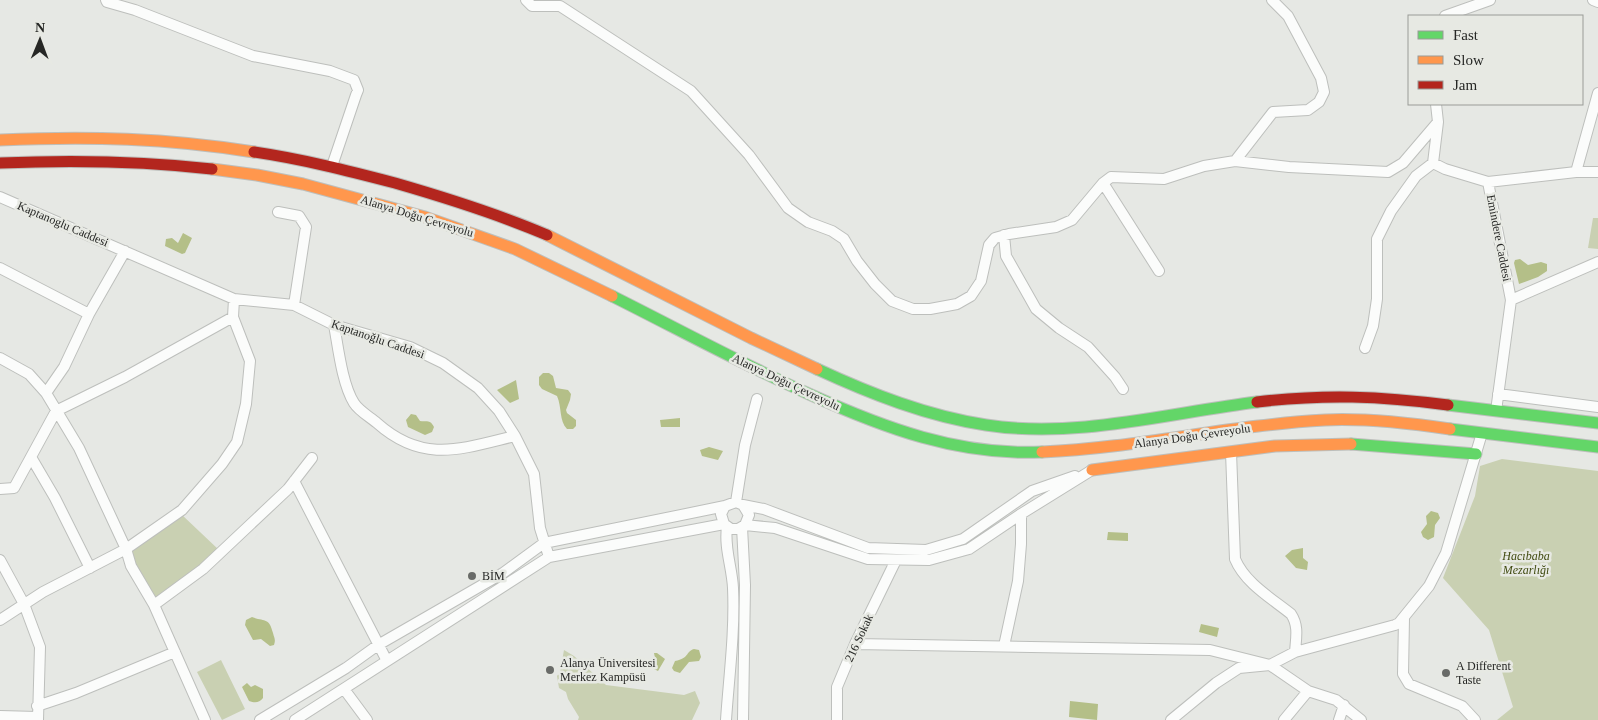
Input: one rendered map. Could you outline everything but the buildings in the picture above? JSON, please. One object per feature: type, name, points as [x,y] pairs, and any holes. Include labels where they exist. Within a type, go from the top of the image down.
[{"type":"main road","name":"Alanya Doğu Çevreyolu","points":[[0,140],[98,136],[197,142],[276,154],[332,166],[460,203],[514,220],[573,247],[685,305],[825,373],[902,403],[944,416],[982,424],[1034,429],[1075,427],[1282,399],[1330,396],[1376,397],[1598,423]]},
{"type":"main road","name":"Alanya Doğu Çevreyolu","points":[[0,164],[93,160],[145,162],[260,175],[330,190],[436,221],[508,245],[797,388],[894,429],[940,442],[1011,452],[1080,451],[1277,424],[1328,420],[1376,421],[1598,448]]},
{"type":"main road","points":[[1092,470],[1275,446],[1359,444],[1476,454]]},
{"type":"street","points":[[106,0],[107,2],[135,10],[254,56],[330,71],[354,80],[358,90],[332,166]]},
{"type":"street","points":[[526,0],[532,6],[560,6],[691,91],[749,155],[788,208],[808,222],[832,231],[844,239],[857,261],[875,284],[892,301],[913,309],[930,309],[958,304],[971,296],[981,282],[989,245],[995,238],[1056,227],[1072,220],[1103,183],[1111,177],[1164,179],[1204,166],[1235,161],[1289,167],[1388,172],[1403,162],[1438,122]]},
{"type":"street","points":[[1235,161],[1274,112],[1308,110],[1319,102],[1324,92],[1314,63],[1288,16],[1272,0]]},
{"type":"street","points":[[1448,15],[1490,0]]},
{"type":"street","points":[[1593,0],[1598,2]]},
{"type":"street","points":[[1576,172],[1598,93]]},
{"type":"street","points":[[1365,348],[1373,326],[1376,299],[1377,239],[1391,211],[1416,176],[1434,163],[1438,122],[1436,105]]},
{"type":"street","name":"Emindere Caddesi","points":[[1434,163],[1445,169],[1488,182],[1511,300],[1496,411]]},
{"type":"street","points":[[1488,182],[1576,172],[1598,172]]},
{"type":"street","points":[[1103,183],[1159,271]]},
{"type":"street","name":"Kaptanoglu Caddesi","points":[[0,198],[125,251]]},
{"type":"street","points":[[278,212],[299,216],[306,227],[294,305]]},
{"type":"street","points":[[1004,235],[1006,256],[1036,309],[1059,328],[1088,347],[1115,377],[1123,390]]},
{"type":"street","points":[[46,394],[64,367],[89,314],[125,251]]},
{"type":"street","name":"Kaptanoğlu Caddesi","points":[[125,251],[234,299],[294,305],[334,325],[410,347],[443,363],[478,388],[499,412],[515,436],[534,474],[540,528],[549,557]]},
{"type":"street","points":[[1511,300],[1598,262]]},
{"type":"street","points":[[0,268],[89,314]]},
{"type":"street","points":[[0,620],[43,592],[126,549],[182,510],[222,464],[237,442],[246,404],[250,361],[233,317],[234,299]]},
{"type":"street","points":[[0,489],[14,488],[56,411],[125,377],[233,317]]},
{"type":"street","points":[[334,325],[343,374],[354,404],[390,435],[409,445],[431,450],[454,450],[515,436]]},
{"type":"street","points":[[0,358],[29,374],[46,394],[79,448],[126,549],[131,566],[154,605],[205,720]]},
{"type":"street","points":[[1498,394],[1598,408]]},
{"type":"street","points":[[743,720],[745,585],[743,526],[749,514],[739,503],[744,445],[757,399]]},
{"type":"street","points":[[1171,720],[1216,683],[1239,668],[1270,665],[1295,652],[1395,626],[1404,618],[1429,586],[1446,553],[1482,433]]},
{"type":"street","points":[[1231,452],[1235,558],[1248,580],[1294,618],[1297,631],[1295,652]]},
{"type":"street","points":[[31,456],[55,498],[90,568]]},
{"type":"street","points":[[154,605],[202,569],[288,490],[312,458]]},
{"type":"street","points":[[260,720],[346,668],[378,645],[503,572],[544,543],[739,503],[764,509],[868,548],[926,550],[963,539],[1032,491],[1092,470]]},
{"type":"street","points":[[295,720],[549,557],[726,525],[733,529],[743,526],[766,526],[788,531],[818,544],[868,559],[929,560],[969,549],[1092,470]]},
{"type":"street","points":[[294,481],[387,661]]},
{"type":"street","points":[[725,506],[721,514],[726,525],[726,545],[733,586],[733,628],[726,720]]},
{"type":"street","points":[[1004,646],[1018,581],[1021,514]]},
{"type":"street","points":[[0,560],[24,604],[40,648],[37,714]]},
{"type":"street","name":"216 Sokak","points":[[837,720],[837,686],[855,644],[896,560]]},
{"type":"street","points":[[1404,618],[1403,674],[1408,684],[1462,706],[1475,720]]},
{"type":"street","points":[[855,644],[1210,650],[1270,665],[1308,691],[1336,700],[1361,720]]},
{"type":"street","points":[[0,716],[37,714],[76,693],[174,652]]},
{"type":"street","points":[[344,690],[367,720]]},
{"type":"street","points":[[1284,720],[1308,691]]},
{"type":"street","points":[[1339,720],[1344,705]]},
{"type":"green space","points":[[1593,218],[1598,218],[1598,249],[1588,248]]},
{"type":"green space","name":"Hacıbaba Mezarlığı","points":[[1502,459],[1598,471],[1598,720],[1497,720],[1513,707],[1489,630],[1443,578],[1475,496],[1480,466]]},
{"type":"green space","points":[[181,514],[219,550],[154,601],[133,565],[130,550]]},
{"type":"green space","points":[[564,650],[574,656],[606,685],[684,695],[695,691],[700,703],[692,720],[578,720],[579,717],[566,692],[559,688],[557,676],[560,672]]},
{"type":"green space","points":[[221,660],[245,709],[222,720],[197,672]]},
{"type":"shaded area","points":[[183,233],[192,238],[185,253],[182,254],[165,246],[166,239],[172,238],[178,243]]},
{"type":"shaded area","points":[[1520,259],[1528,265],[1541,262],[1547,264],[1547,271],[1538,277],[1519,284],[1514,263],[1515,260]]},
{"type":"shaded area","points":[[543,373],[549,373],[553,376],[556,388],[568,390],[571,394],[566,410],[576,420],[576,426],[573,429],[567,429],[564,426],[557,396],[542,389],[539,385],[539,377]]},
{"type":"shaded area","points":[[516,380],[519,399],[510,403],[497,390]]},
{"type":"shaded area","points":[[411,414],[416,415],[420,421],[431,423],[434,427],[432,432],[425,435],[408,427],[406,420]]},
{"type":"shaded area","points":[[680,418],[680,427],[661,427],[660,420]]},
{"type":"shaded area","points":[[709,447],[723,451],[718,460],[702,456],[700,450]]},
{"type":"shaded area","points":[[1431,511],[1438,513],[1440,518],[1435,525],[1434,537],[1428,540],[1423,537],[1421,532],[1427,524],[1426,516]]},
{"type":"shaded area","points":[[1108,532],[1128,533],[1128,541],[1107,540]]},
{"type":"shaded area","points":[[1303,548],[1303,558],[1308,562],[1307,570],[1296,568],[1285,556],[1292,550]]},
{"type":"shaded area","points":[[252,617],[270,624],[275,639],[274,645],[270,646],[261,639],[253,640],[245,625],[246,620]]},
{"type":"shaded area","points":[[1201,624],[1219,628],[1217,637],[1199,632]]},
{"type":"shaded area","points":[[694,649],[699,650],[701,657],[699,661],[689,662],[680,673],[674,671],[672,668],[675,661],[685,657]]},
{"type":"shaded area","points":[[654,653],[665,659],[658,671],[652,668],[655,658]]},
{"type":"shaded area","points":[[247,683],[251,687],[255,685],[263,689],[263,698],[261,700],[257,702],[249,701],[242,687]]},
{"type":"shaded area","points":[[1070,701],[1098,704],[1097,720],[1069,717]]},
{"type":"traffic: fast","points":[[612,296],[784,383],[865,418],[923,437],[952,444],[1011,452],[1042,452]]},
{"type":"traffic: fast","points":[[817,369],[858,387],[921,410],[964,421],[1020,428],[1088,427],[1257,402]]},
{"type":"traffic: fast","points":[[1448,405],[1598,423]]},
{"type":"traffic: fast","points":[[1450,429],[1598,447]]},
{"type":"traffic: fast","points":[[1351,444],[1476,454]]},
{"type":"traffic: slow","points":[[0,140],[127,139],[222,147],[254,152]]},
{"type":"traffic: slow","points":[[212,169],[303,184],[425,217],[515,249],[612,296]]},
{"type":"traffic: slow","points":[[547,235],[751,338],[817,369]]},
{"type":"traffic: slow","points":[[1042,452],[1078,450],[1254,427],[1325,420],[1388,421],[1450,429]]},
{"type":"traffic: slow","points":[[1092,470],[1275,446],[1351,444]]},
{"type":"traffic: jam","points":[[254,152],[343,170],[434,194],[547,235]]},
{"type":"traffic: jam","points":[[0,163],[106,162],[212,169]]},
{"type":"traffic: jam","points":[[1257,402],[1282,399],[1352,397],[1448,405]]},
{"type":"place","name":"BİM","points":[[472,576]]},
{"type":"place","name":"Alanya Üniversitesi Merkez Kampüsü","points":[[550,670]]},
{"type":"place","name":"A Different Taste","points":[[1446,673]]}]
